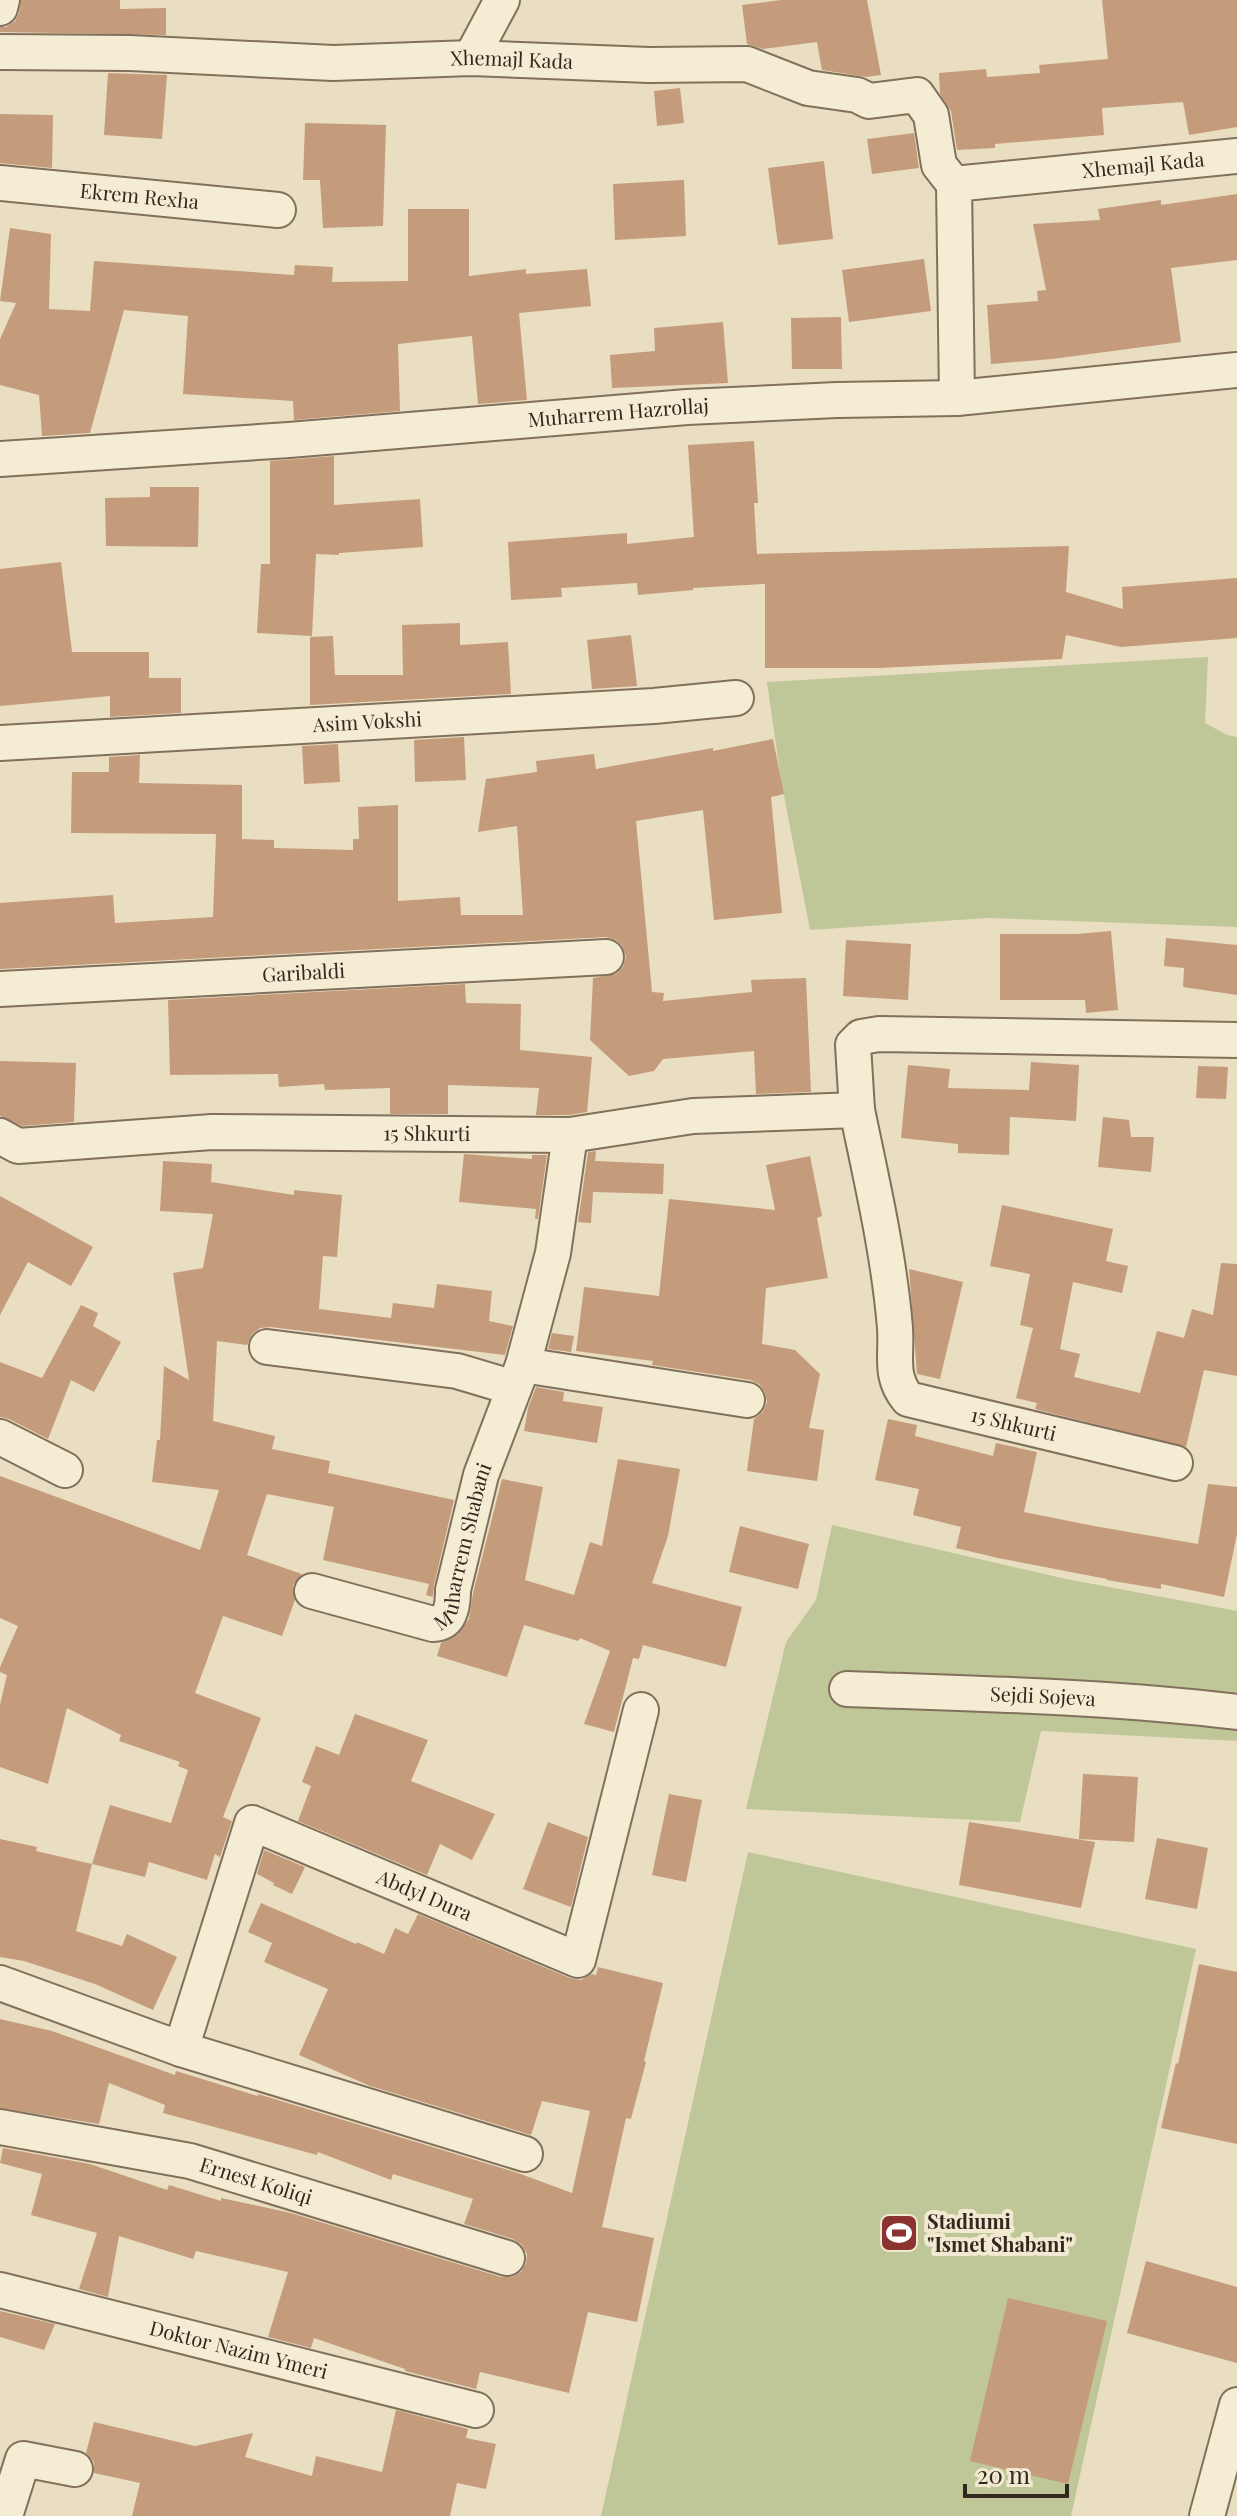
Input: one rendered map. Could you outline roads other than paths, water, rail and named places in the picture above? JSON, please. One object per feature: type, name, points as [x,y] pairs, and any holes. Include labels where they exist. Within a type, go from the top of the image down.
[{"type":"street","points":[[0,8],[2,0]]},
{"type":"street","points":[[471,58],[502,0]]},
{"type":"street","name":"Xhemajl Kada","points":[[0,52],[130,53],[333,63],[471,58],[649,65],[747,64],[808,88],[857,95],[869,101],[917,95],[931,115],[939,165],[954,184],[957,398]]},
{"type":"street","name":"Xhemajl Kada","points":[[954,184],[1237,156]]},
{"type":"street","name":"Ekrem Rexha","points":[[0,183],[278,210]]},
{"type":"street","name":"Muharrem Hazrollaj","points":[[0,459],[273,441],[687,407],[957,398],[1237,370]]},
{"type":"street","name":"Asim Vokshi","points":[[0,743],[638,707],[736,698]]},
{"type":"street","name":"Garibaldi","points":[[0,989],[606,957]]},
{"type":"street","name":"15 Shkurti","points":[[1175,1463],[908,1399],[898,1387],[890,1279],[857,1110],[853,1045],[861,1037],[879,1034],[1237,1040]]},
{"type":"street","name":"15 Shkurti","points":[[0,1136],[18,1146],[212,1132],[570,1135],[693,1116],[857,1110]]},
{"type":"street","name":"Muharrem Shabani","points":[[312,1591],[433,1624],[442,1624],[447,1619],[481,1475],[518,1377],[553,1253],[570,1135]]},
{"type":"street","points":[[267,1347],[457,1371],[747,1400]]},
{"type":"street","points":[[0,1437],[65,1470]]},
{"type":"street","name":"Sejdi Sojeva","points":[[847,1689],[1095,1699],[1237,1712]]},
{"type":"street","name":"Abdyl Dura","points":[[181,2049],[252,1823],[578,1960],[641,1710]]},
{"type":"street","points":[[0,1983],[181,2049],[525,2154]]},
{"type":"street","name":"Ernest Koliqi","points":[[0,2127],[190,2161],[507,2258]]},
{"type":"street","name":"Doktor Nazim Ymeri","points":[[0,2290],[476,2410]]},
{"type":"street","points":[[1207,2516],[1237,2405]]},
{"type":"street","points":[[5,2516],[23,2459],[75,2469]]},
{"type":"place","name":"Stadiumi \"Ismet Shabani\"","points":[[899,2233]]}]
